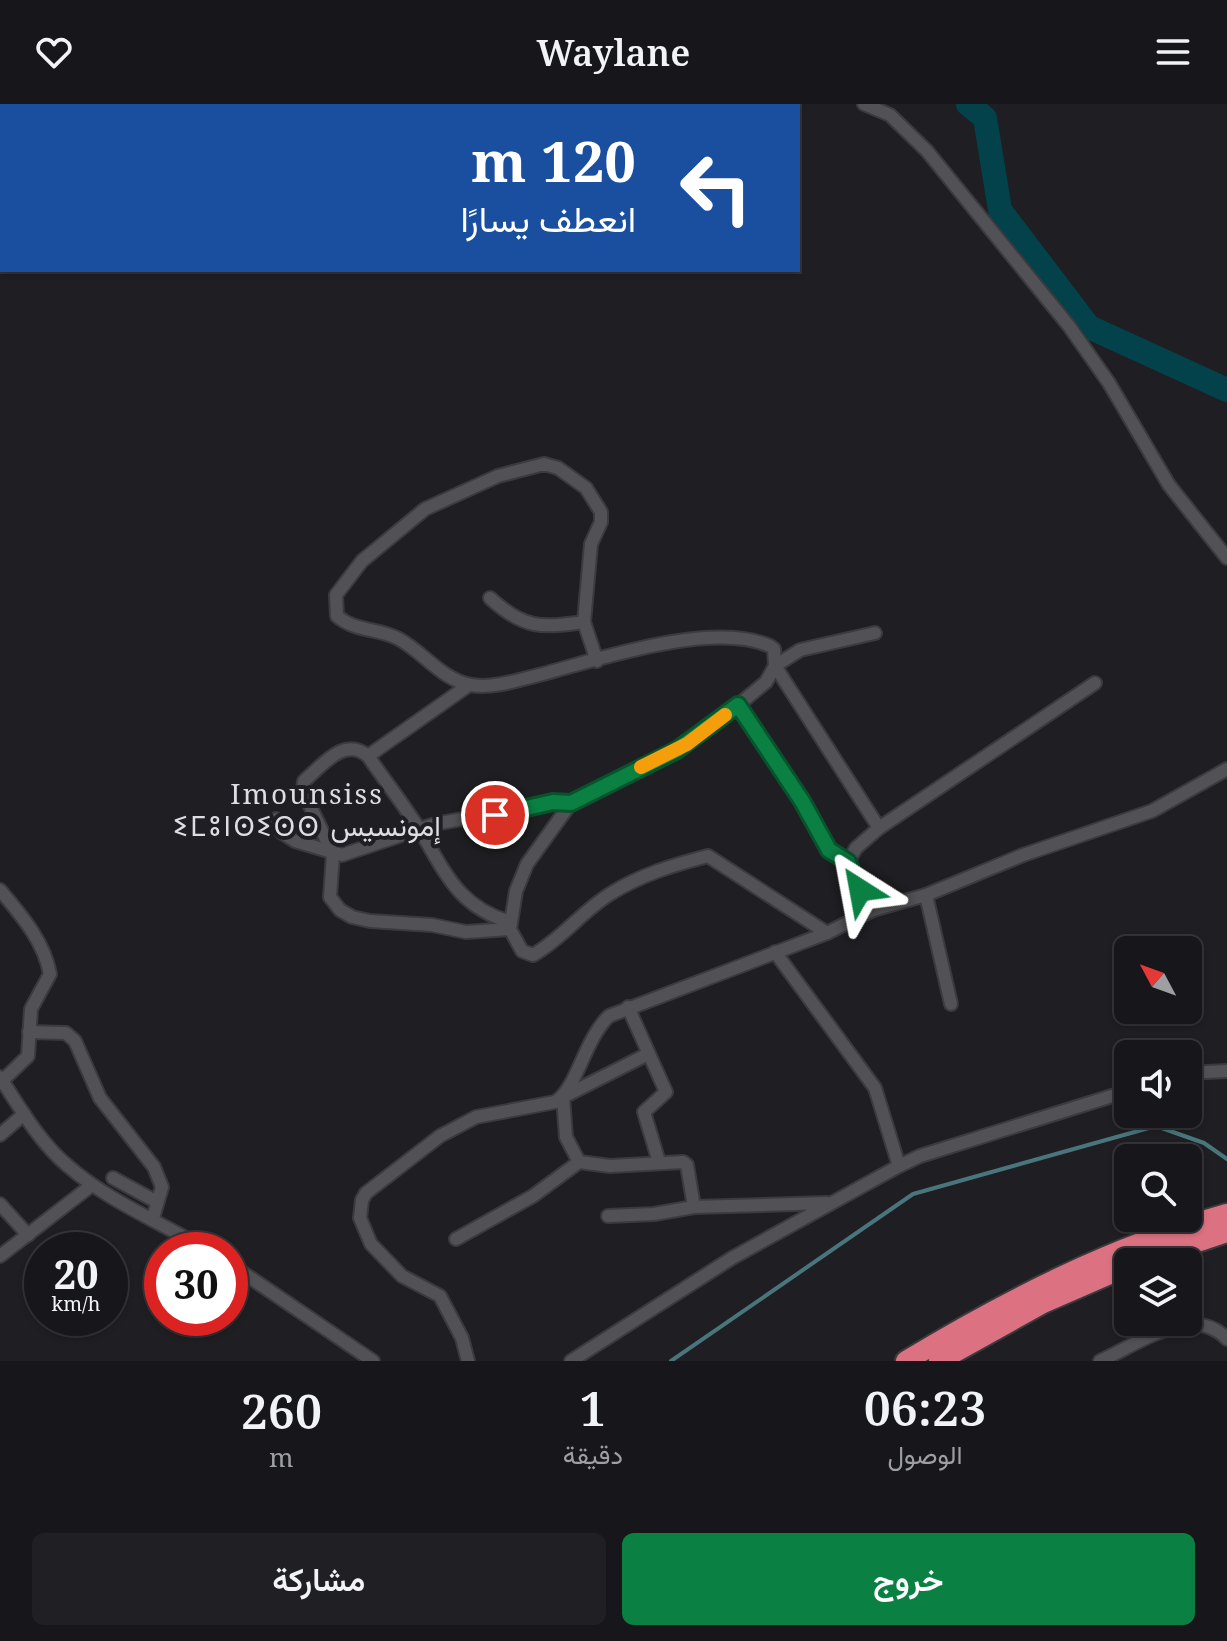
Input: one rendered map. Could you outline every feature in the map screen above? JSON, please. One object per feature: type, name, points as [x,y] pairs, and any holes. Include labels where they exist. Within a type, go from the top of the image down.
[{"type":"highway","points":[[906,1361],[1053,1281],[1121,1250],[1227,1214]]},
{"type":"highway","points":[[1179,1248],[1227,1232]]},
{"type":"highway","points":[[939,1361],[1043,1303],[1114,1272]]},
{"type":"street","points":[[864,104],[886,110],[927,151],[1069,326],[1109,383],[1169,485],[1227,558]]},
{"type":"street","points":[[469,685],[448,675],[390,635],[347,624],[334,607],[343,582],[362,561],[425,509],[498,476],[544,464],[558,468],[577,481],[598,502],[601,512],[601,522],[591,544],[584,622],[597,661]]},
{"type":"street","points":[[490,598],[513,619],[533,625],[584,622]]},
{"type":"street","points":[[510,925],[527,864],[571,803],[677,750],[738,705],[766,682],[775,666],[800,650],[875,633]]},
{"type":"street","points":[[368,756],[469,685],[524,678],[653,645],[717,636],[774,649],[775,666],[879,828]]},
{"type":"street","points":[[848,862],[856,848],[879,828],[1095,683]]},
{"type":"street","points":[[738,705],[802,801],[829,850],[848,862],[854,881],[873,910]]},
{"type":"street","points":[[510,925],[466,932],[432,925],[352,917],[333,904],[330,897],[333,854],[302,787],[347,747],[357,747],[368,756],[420,831],[456,891],[510,925],[522,951],[533,955],[559,940],[575,922],[610,894],[665,867],[708,856],[827,933]]},
{"type":"street","points":[[579,1162],[566,1137],[563,1097],[597,1028],[609,1016],[827,933],[873,910],[926,895],[1023,855],[1152,811],[1227,769]]},
{"type":"street","points":[[276,819],[281,832],[295,841],[333,854],[349,854],[451,820],[515,812],[553,802],[571,803]]},
{"type":"street","points":[[0,890],[26,921],[48,966],[47,983],[31,1009],[28,1056],[1,1080],[24,1114],[67,1165],[92,1185],[177,1232]]},
{"type":"street","points":[[926,895],[951,1004]]},
{"type":"street","points":[[775,952],[875,1088],[899,1166]]},
{"type":"street","points":[[628,1007],[666,1092],[644,1112],[659,1162]]},
{"type":"street","points":[[29,1032],[66,1033],[72,1037],[100,1098],[154,1167],[162,1187],[153,1218]]},
{"type":"street","points":[[468,1361],[462,1338],[440,1296],[402,1276],[371,1244],[360,1218],[366,1193],[440,1136],[476,1117],[555,1102],[648,1054]]},
{"type":"street","points":[[1202,1072],[1227,1071]]},
{"type":"street","points":[[571,1361],[732,1258],[899,1166],[920,1156],[1114,1095]]},
{"type":"street","points":[[0,1135],[24,1114]]},
{"type":"street","points":[[456,1239],[533,1196],[579,1162],[610,1166],[659,1162],[687,1165],[694,1207]]},
{"type":"street","points":[[113,1178],[157,1202]]},
{"type":"street","points":[[32,1232],[92,1185]]},
{"type":"street","points":[[608,1216],[694,1207],[832,1203]]},
{"type":"street","points":[[0,1204],[25,1232]]},
{"type":"street","points":[[0,1256],[24,1238]]},
{"type":"street","points":[[248,1276],[373,1361]]},
{"type":"street","points":[[1100,1361],[1178,1325],[1208,1324],[1217,1328],[1227,1339]]},
{"type":"waterway","points":[[968,104],[985,118],[1000,210],[1089,327],[1227,390]]},
{"type":"waterway","points":[[671,1361],[913,1194],[1156,1126],[1204,1143],[1227,1159]]},
{"type":"slow traffic","points":[[641,767],[687,744],[725,715]]},
{"type":"district","name":"Imounsiss ⵉⵎⵓⵏⵙⵉⵙⵙ إمونسيس","points":[[307,810]]},
{"type":"route","points":[[495,815],[553,802],[571,803],[580,795],[677,750],[738,705],[802,801],[829,850],[840,860],[848,862],[860,890]]}]
